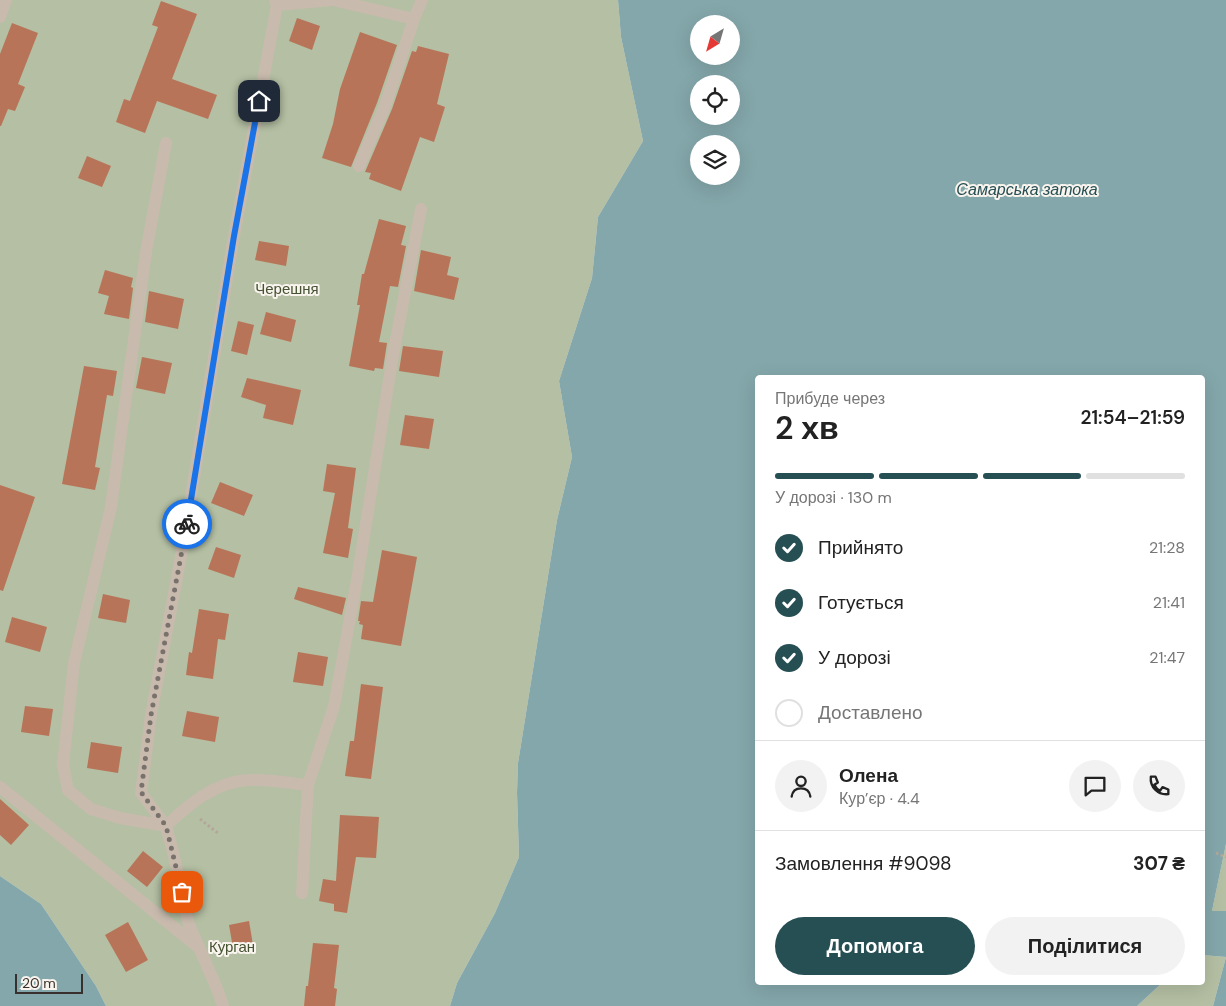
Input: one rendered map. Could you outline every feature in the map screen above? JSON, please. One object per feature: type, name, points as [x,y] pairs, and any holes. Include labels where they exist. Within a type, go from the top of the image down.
[{"type":"street","points":[[0,17],[6,0]]},
{"type":"street","points":[[223,1006],[188,922],[166,826],[141,792],[150,725],[182,551],[234,236],[276,3],[332,0],[414,19]]},
{"type":"street","points":[[359,166],[385,106],[422,0]]},
{"type":"street","points":[[166,143],[146,252],[111,507],[74,663],[62,764],[68,790],[91,809],[120,818],[166,826]]},
{"type":"street","points":[[302,893],[308,785],[334,706],[357,580],[393,355],[421,210]]},
{"type":"street","points":[[166,826],[186,806],[218,787],[249,780],[308,785]]},
{"type":"street","points":[[0,787],[200,948]]},
{"type":"path","points":[[186,806],[219,834]]},
{"type":"path","points":[[1216,853],[1226,857]]},
{"type":"green space","name":"Черешня","points":[[0,0],[618,0],[621,37],[643,141],[598,217],[592,278],[559,381],[572,457],[557,520],[518,763],[519,857],[495,913],[457,983],[450,1006],[106,1006],[96,986],[41,904],[0,876]]},
{"type":"green space","points":[[1226,844],[1226,911],[1212,911]]},
{"type":"green space","points":[[1205,955],[1226,957],[1213,1006],[1137,1006],[1160,985],[1205,985]]},
{"type":"water","name":"Самарська затока","points":[[618,0],[1226,0],[1226,844],[1212,911],[1226,911],[1226,957],[1205,955],[1205,375],[755,375],[755,985],[1160,985],[1137,1006],[450,1006],[457,983],[495,913],[519,857],[518,763],[557,520],[572,457],[559,381],[592,278],[598,217],[643,141],[621,37]]},
{"type":"water","points":[[0,876],[41,904],[96,986],[106,1006],[0,1006]]},
{"type":"water","points":[[1226,957],[1226,1006],[1213,1006]]},
{"type":"building","points":[[161,1],[197,14],[172,79],[217,95],[208,119],[157,101],[145,133],[116,122],[124,99],[130,101],[158,27],[152,25]]},
{"type":"building","points":[[297,18],[320,26],[312,50],[289,41]]},
{"type":"building","points":[[12,23],[38,33],[18,84],[25,87],[15,111],[8,109],[0,126],[0,54]]},
{"type":"building","points":[[360,32],[397,45],[377,103],[351,167],[322,158],[333,124],[340,89]]},
{"type":"building","points":[[418,46],[449,54],[437,104],[445,107],[434,142],[420,137],[401,191],[369,179],[371,173],[365,172],[392,109],[412,51],[416,52]]},
{"type":"building","points":[[87,156],[111,166],[102,187],[78,178]]},
{"type":"building","points":[[379,219],[406,226],[401,245],[406,246],[398,287],[390,286],[379,342],[387,343],[383,369],[375,368],[374,371],[349,366],[360,305],[357,305],[362,274],[364,274]]},
{"type":"building","points":[[259,241],[289,246],[286,266],[255,260]]},
{"type":"building","points":[[421,250],[451,257],[447,275],[459,278],[454,300],[414,291]]},
{"type":"building","points":[[105,270],[133,278],[129,319],[104,314],[109,296],[98,293]]},
{"type":"building","points":[[149,291],[184,299],[178,329],[145,322]]},
{"type":"building","points":[[266,312],[296,320],[291,342],[260,334]]},
{"type":"building","points":[[238,321],[254,325],[247,355],[231,351]]},
{"type":"building","points":[[403,346],[443,351],[439,377],[399,371]]},
{"type":"building","points":[[142,357],[172,363],[165,394],[136,388]]},
{"type":"building","points":[[84,366],[117,371],[113,396],[107,395],[95,467],[100,468],[95,490],[62,484]]},
{"type":"building","points":[[247,378],[301,390],[293,425],[263,418],[266,405],[241,397]]},
{"type":"building","points":[[405,415],[434,419],[429,449],[400,445]]},
{"type":"building","points":[[327,464],[356,468],[348,528],[353,529],[348,558],[323,553],[335,493],[323,491]]},
{"type":"building","points":[[220,482],[253,495],[244,516],[211,503]]},
{"type":"building","points":[[0,485],[35,497],[3,591],[0,590]]},
{"type":"building","points":[[216,547],[241,555],[234,578],[208,569]]},
{"type":"building","points":[[382,550],[417,557],[401,646],[361,639],[363,625],[359,624],[360,621],[358,621],[361,601],[373,602]]},
{"type":"building","points":[[298,587],[346,598],[342,615],[294,599]]},
{"type":"building","points":[[103,594],[130,600],[126,623],[98,618]]},
{"type":"building","points":[[199,609],[229,614],[225,640],[218,639],[213,679],[186,675],[189,652],[192,653]]},
{"type":"building","points":[[12,617],[47,627],[40,652],[5,642]]},
{"type":"building","points":[[298,652],[328,657],[323,686],[293,682]]},
{"type":"building","points":[[361,684],[383,687],[371,779],[345,776],[350,741],[354,741]]},
{"type":"building","points":[[25,706],[53,709],[49,736],[21,732]]},
{"type":"building","points":[[187,711],[219,717],[215,742],[182,736]]},
{"type":"building","points":[[91,742],[122,747],[118,773],[87,768]]},
{"type":"building","points":[[0,799],[29,825],[11,845],[0,835]]},
{"type":"building","points":[[340,815],[379,817],[376,858],[356,857],[347,913],[334,911],[334,904],[319,901],[323,879],[336,881]]},
{"type":"building","points":[[143,851],[163,867],[147,887],[127,871]]},
{"type":"building","points":[[249,921],[253,945],[233,948],[229,925]]},
{"type":"building","points":[[128,922],[148,960],[126,972],[105,935]]},
{"type":"building","points":[[313,943],[339,945],[334,988],[337,989],[335,1006],[304,1006]]},
{"type":"way so far","points":[[182,892],[166,826],[141,792],[151,715],[187,524]]},
{"type":"route","points":[[187,524],[234,236],[259,101]]},
{"type":"park label","name":"Курган","points":[[232,947]]}]
